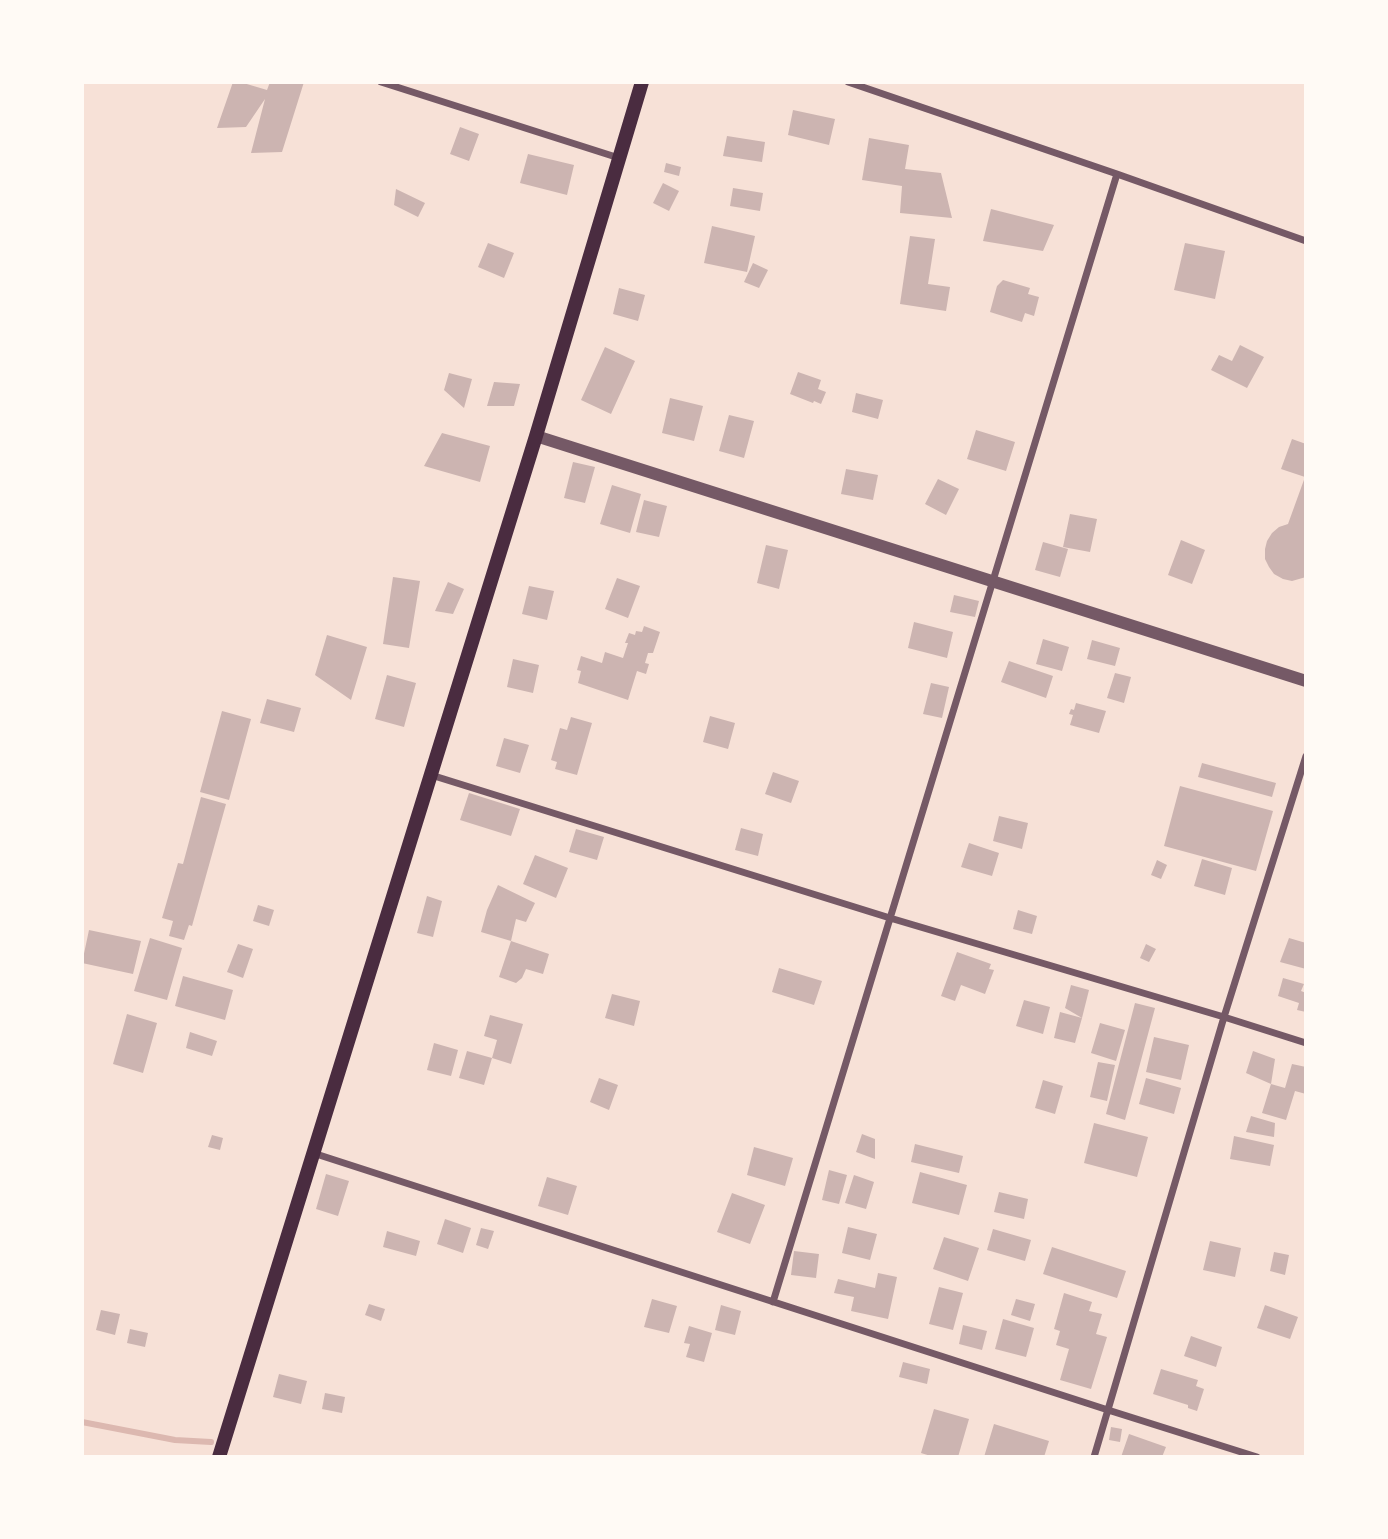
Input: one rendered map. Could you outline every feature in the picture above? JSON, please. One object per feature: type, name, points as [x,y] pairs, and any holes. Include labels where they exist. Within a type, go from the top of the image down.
[{"type":"main road","points":[[219,1457],[536,436],[642,82]]},
{"type":"street","points":[[381,82],[619,158]]},
{"type":"street","points":[[848,82],[1306,241]]},
{"type":"street","points":[[773,1302],[1117,174]]},
{"type":"street","points":[[536,436],[1306,681]]},
{"type":"street","points":[[1094,1457],[1224,1017],[1306,756]]},
{"type":"street","points":[[431,775],[890,918],[1306,1043]]},
{"type":"street","points":[[313,1153],[1257,1457]]},
{"type":"building","points":[[233,82],[267,90],[270,82],[304,82],[282,152],[251,153],[265,99],[246,127],[217,128]]},
{"type":"building","points":[[793,110],[835,119],[829,145],[788,135]]},
{"type":"building","points":[[460,127],[479,134],[469,161],[450,154]]},
{"type":"building","points":[[727,136],[765,142],[762,162],[723,156]]},
{"type":"building","points":[[869,138],[909,145],[905,169],[941,173],[952,218],[900,213],[902,186],[862,180]]},
{"type":"building","points":[[528,154],[574,165],[567,195],[520,183]]},
{"type":"building","points":[[666,163],[681,167],[679,176],[664,172]]},
{"type":"building","points":[[663,183],[679,191],[669,211],[653,203]]},
{"type":"building","points":[[733,188],[763,193],[760,211],[730,206]]},
{"type":"building","points":[[396,189],[425,203],[418,217],[394,205]]},
{"type":"building","points":[[991,209],[1054,225],[1043,251],[983,241]]},
{"type":"building","points":[[712,226],[755,236],[747,272],[704,263]]},
{"type":"building","points":[[910,236],[935,239],[928,284],[950,287],[946,311],[900,304]]},
{"type":"building","points":[[488,243],[514,253],[504,278],[478,267]]},
{"type":"building","points":[[1185,243],[1225,251],[1215,299],[1174,290]]},
{"type":"building","points":[[753,263],[768,270],[759,288],[744,282]]},
{"type":"building","points":[[1003,280],[1030,288],[1028,294],[1039,297],[1034,316],[1025,313],[1022,322],[990,312],[997,286]]},
{"type":"building","points":[[619,288],[645,295],[638,321],[613,314]]},
{"type":"building","points":[[1240,345],[1264,357],[1247,388],[1211,370],[1219,355],[1232,361]]},
{"type":"building","points":[[605,347],[635,361],[611,414],[581,400]]},
{"type":"building","points":[[798,372],[821,380],[818,389],[826,392],[821,404],[790,394]]},
{"type":"building","points":[[449,373],[472,379],[464,408],[444,390]]},
{"type":"building","points":[[494,382],[520,384],[514,406],[487,406]]},
{"type":"building","points":[[856,393],[883,400],[878,419],[852,412]]},
{"type":"building","points":[[670,398],[703,406],[694,441],[662,433]]},
{"type":"building","points":[[729,415],[754,421],[744,458],[719,451]]},
{"type":"building","points":[[976,430],[1015,442],[1006,471],[967,459]]},
{"type":"building","points":[[442,433],[490,446],[480,482],[424,466]]},
{"type":"building","points":[[1292,439],[1306,444],[1306,577],[1292,581],[1274,574],[1265,559],[1265,549],[1272,533],[1288,524],[1305,477],[1281,469]]},
{"type":"building","points":[[573,462],[595,467],[585,503],[564,498]]},
{"type":"building","points":[[846,469],[878,475],[873,500],[841,494]]},
{"type":"building","points":[[938,479],[959,489],[946,515],[925,504]]},
{"type":"building","points":[[612,485],[641,494],[630,533],[600,524]]},
{"type":"building","points":[[644,500],[667,506],[659,537],[636,532]]},
{"type":"building","points":[[1070,514],[1097,519],[1090,552],[1063,547]]},
{"type":"building","points":[[1181,540],[1205,550],[1192,584],[1168,575]]},
{"type":"building","points":[[1043,542],[1068,549],[1060,577],[1035,570]]},
{"type":"building","points":[[766,545],[788,550],[779,589],[757,583]]},
{"type":"building","points":[[393,577],[420,581],[409,648],[383,644]]},
{"type":"building","points":[[617,578],[640,586],[628,618],[605,609]]},
{"type":"building","points":[[448,582],[464,589],[453,614],[435,611]]},
{"type":"building","points":[[529,586],[554,591],[547,620],[522,614]]},
{"type":"building","points":[[954,595],[979,601],[975,617],[950,612]]},
{"type":"building","points":[[914,622],[953,632],[947,658],[908,648]]},
{"type":"building","points":[[644,626],[660,632],[653,653],[648,653],[646,674],[637,671],[628,700],[578,683],[581,671],[577,670],[581,656],[602,663],[605,652],[623,658],[629,633],[635,635],[636,631],[642,632]]},
{"type":"building","points":[[327,635],[367,647],[351,700],[315,675]]},
{"type":"building","points":[[1043,639],[1069,647],[1062,671],[1036,664]]},
{"type":"building","points":[[1092,640],[1120,648],[1115,666],[1087,659]]},
{"type":"building","points":[[513,659],[539,665],[533,693],[507,687]]},
{"type":"building","points":[[1009,661],[1053,676],[1046,698],[1001,682]]},
{"type":"building","points":[[1115,673],[1131,677],[1124,703],[1107,698]]},
{"type":"building","points":[[387,675],[416,683],[404,727],[375,719]]},
{"type":"building","points":[[931,683],[949,687],[942,718],[923,714]]},
{"type":"building","points":[[267,699],[301,708],[294,732],[260,723]]},
{"type":"building","points":[[1076,703],[1106,711],[1099,733],[1070,725],[1073,715],[1069,714]]},
{"type":"building","points":[[222,711],[251,719],[229,800],[200,792]]},
{"type":"building","points":[[710,716],[735,723],[728,749],[703,742]]},
{"type":"building","points":[[571,717],[592,723],[577,775],[555,769],[557,762],[551,760],[560,728],[567,730]]},
{"type":"building","points":[[504,738],[529,745],[520,773],[496,766]]},
{"type":"building","points":[[1202,763],[1276,783],[1272,797],[1198,777]]},
{"type":"building","points":[[773,772],[799,781],[791,803],[765,794]]},
{"type":"building","points":[[1180,786],[1273,811],[1256,871],[1164,846]]},
{"type":"building","points":[[469,793],[520,809],[511,836],[460,820]]},
{"type":"building","points":[[201,797],[226,804],[192,926],[189,925],[184,940],[169,936],[173,921],[162,918],[178,863],[183,864]]},
{"type":"building","points":[[999,816],[1028,823],[1022,849],[993,841]]},
{"type":"building","points":[[741,828],[763,834],[758,856],[735,850]]},
{"type":"building","points":[[576,829],[604,837],[597,860],[569,852]]},
{"type":"building","points":[[969,843],[999,853],[992,876],[961,867]]},
{"type":"building","points":[[535,855],[568,868],[556,898],[523,884]]},
{"type":"building","points":[[1202,859],[1232,868],[1225,895],[1194,886]]},
{"type":"building","points":[[1157,860],[1167,865],[1161,879],[1151,875]]},
{"type":"building","points":[[498,885],[535,903],[526,922],[516,919],[511,941],[481,932]]},
{"type":"building","points":[[427,896],[442,901],[433,937],[417,933]]},
{"type":"building","points":[[258,905],[274,910],[269,926],[253,921]]},
{"type":"building","points":[[1018,910],[1037,916],[1032,934],[1013,929]]},
{"type":"building","points":[[89,930],[141,941],[133,974],[82,963]]},
{"type":"building","points":[[150,938],[182,948],[167,1000],[134,991]]},
{"type":"building","points":[[1289,938],[1306,943],[1306,969],[1280,962]]},
{"type":"building","points":[[511,941],[549,954],[543,974],[526,969],[516,983],[499,977]]},
{"type":"building","points":[[238,944],[253,949],[243,978],[227,972]]},
{"type":"building","points":[[1146,944],[1156,949],[1149,962],[1140,958]]},
{"type":"building","points":[[957,952],[991,964],[989,969],[994,970],[985,994],[961,985],[955,1001],[941,996]]},
{"type":"building","points":[[779,968],[822,981],[814,1005],[772,992]]},
{"type":"building","points":[[183,976],[233,990],[225,1020],[175,1006]]},
{"type":"building","points":[[1283,978],[1304,984],[1301,991],[1306,993],[1306,1012],[1297,1010],[1299,1003],[1278,996]]},
{"type":"building","points":[[1071,985],[1089,990],[1082,1018],[1065,1008]]},
{"type":"building","points":[[612,994],[640,1001],[634,1026],[605,1018]]},
{"type":"building","points":[[1024,1000],[1050,1007],[1043,1034],[1016,1026]]},
{"type":"building","points":[[1135,1003],[1155,1008],[1125,1120],[1106,1114]]},
{"type":"building","points":[[1060,1012],[1082,1018],[1075,1043],[1054,1038]]},
{"type":"building","points":[[127,1014],[157,1023],[143,1073],[113,1064]]},
{"type":"building","points":[[490,1015],[523,1024],[511,1064],[492,1058],[497,1040],[484,1036]]},
{"type":"building","points":[[1100,1023],[1125,1030],[1116,1061],[1091,1053]]},
{"type":"building","points":[[190,1032],[217,1041],[212,1056],[186,1048]]},
{"type":"building","points":[[1154,1037],[1189,1045],[1181,1080],[1146,1072]]},
{"type":"building","points":[[434,1043],[458,1050],[451,1076],[427,1070]]},
{"type":"building","points":[[467,1051],[492,1058],[484,1085],[459,1078]]},
{"type":"building","points":[[1253,1051],[1275,1059],[1271,1084],[1246,1073]]},
{"type":"building","points":[[1098,1062],[1115,1065],[1107,1101],[1090,1097]]},
{"type":"building","points":[[1292,1064],[1306,1067],[1306,1094],[1295,1091],[1286,1120],[1262,1113],[1271,1084],[1285,1088]]},
{"type":"building","points":[[599,1078],[618,1085],[609,1110],[590,1102]]},
{"type":"building","points":[[1146,1078],[1181,1088],[1174,1114],[1139,1104]]},
{"type":"building","points":[[1043,1080],[1063,1086],[1055,1114],[1035,1108]]},
{"type":"building","points":[[1251,1116],[1275,1123],[1274,1137],[1246,1132]]},
{"type":"building","points":[[1094,1123],[1148,1137],[1137,1177],[1084,1163]]},
{"type":"building","points":[[862,1134],[875,1139],[875,1159],[856,1152]]},
{"type":"building","points":[[212,1135],[223,1138],[220,1150],[208,1147]]},
{"type":"building","points":[[1234,1136],[1274,1145],[1270,1166],[1230,1159]]},
{"type":"building","points":[[915,1144],[963,1156],[959,1173],[911,1162]]},
{"type":"building","points":[[754,1147],[793,1158],[785,1186],[747,1175]]},
{"type":"building","points":[[829,1170],[847,1175],[839,1204],[822,1200]]},
{"type":"building","points":[[920,1172],[967,1185],[959,1215],[912,1203]]},
{"type":"building","points":[[326,1174],[349,1181],[338,1216],[316,1209]]},
{"type":"building","points":[[854,1175],[874,1182],[866,1209],[845,1203]]},
{"type":"building","points":[[547,1177],[577,1186],[568,1215],[538,1206]]},
{"type":"building","points":[[999,1192],[1028,1199],[1024,1219],[994,1212]]},
{"type":"building","points":[[732,1193],[765,1205],[750,1244],[717,1232]]},
{"type":"building","points":[[445,1219],[471,1228],[463,1253],[437,1244]]},
{"type":"building","points":[[848,1227],[877,1234],[870,1260],[842,1253]]},
{"type":"building","points":[[481,1228],[494,1231],[488,1249],[476,1245]]},
{"type":"building","points":[[993,1229],[1031,1240],[1025,1261],[987,1250]]},
{"type":"building","points":[[387,1231],[420,1241],[416,1256],[383,1247]]},
{"type":"building","points":[[944,1237],[979,1248],[968,1281],[933,1269]]},
{"type":"building","points":[[1210,1241],[1241,1248],[1235,1277],[1203,1270]]},
{"type":"building","points":[[1052,1247],[1126,1271],[1117,1298],[1043,1274]]},
{"type":"building","points":[[794,1251],[819,1254],[816,1278],[791,1275]]},
{"type":"building","points":[[1274,1252],[1289,1255],[1285,1275],[1270,1271]]},
{"type":"building","points":[[878,1273],[897,1277],[888,1319],[851,1311],[854,1297],[834,1293],[838,1279],[875,1288]]},
{"type":"building","points":[[939,1287],[963,1293],[953,1330],[929,1324]]},
{"type":"building","points":[[1064,1293],[1092,1302],[1089,1311],[1102,1314],[1096,1334],[1107,1337],[1091,1389],[1060,1380],[1069,1349],[1056,1345],[1060,1331],[1054,1329]]},
{"type":"building","points":[[652,1299],[677,1306],[669,1333],[644,1327]]},
{"type":"building","points":[[1016,1299],[1035,1304],[1030,1321],[1011,1315]]},
{"type":"building","points":[[369,1304],[385,1309],[381,1321],[365,1315]]},
{"type":"building","points":[[721,1305],[741,1311],[735,1335],[715,1330]]},
{"type":"building","points":[[1265,1305],[1298,1317],[1290,1339],[1257,1328]]},
{"type":"building","points":[[101,1310],[120,1314],[115,1335],[96,1330]]},
{"type":"building","points":[[1003,1319],[1034,1328],[1026,1357],[995,1349]]},
{"type":"building","points":[[963,1325],[987,1331],[982,1350],[959,1344]]},
{"type":"building","points":[[689,1326],[712,1333],[704,1362],[686,1357],[690,1344],[684,1343]]},
{"type":"building","points":[[130,1329],[148,1333],[145,1347],[127,1343]]},
{"type":"building","points":[[1191,1336],[1222,1347],[1216,1367],[1184,1356]]},
{"type":"building","points":[[903,1362],[930,1369],[927,1384],[899,1377]]},
{"type":"building","points":[[1161,1369],[1198,1380],[1196,1386],[1204,1389],[1197,1411],[1188,1408],[1188,1405],[1153,1394]]},
{"type":"building","points":[[279,1374],[307,1381],[301,1404],[273,1397]]},
{"type":"building","points":[[325,1393],[345,1397],[342,1413],[322,1409]]},
{"type":"building","points":[[934,1409],[969,1419],[958,1457],[934,1457],[921,1453]]},
{"type":"building","points":[[994,1424],[1049,1441],[1044,1457],[984,1457]]},
{"type":"building","points":[[1111,1427],[1122,1429],[1120,1442],[1109,1440]]},
{"type":"building","points":[[1129,1434],[1166,1447],[1162,1457],[1121,1457]]},
{"type":"waterway","points":[[82,1422],[175,1440],[211,1442]]}]
